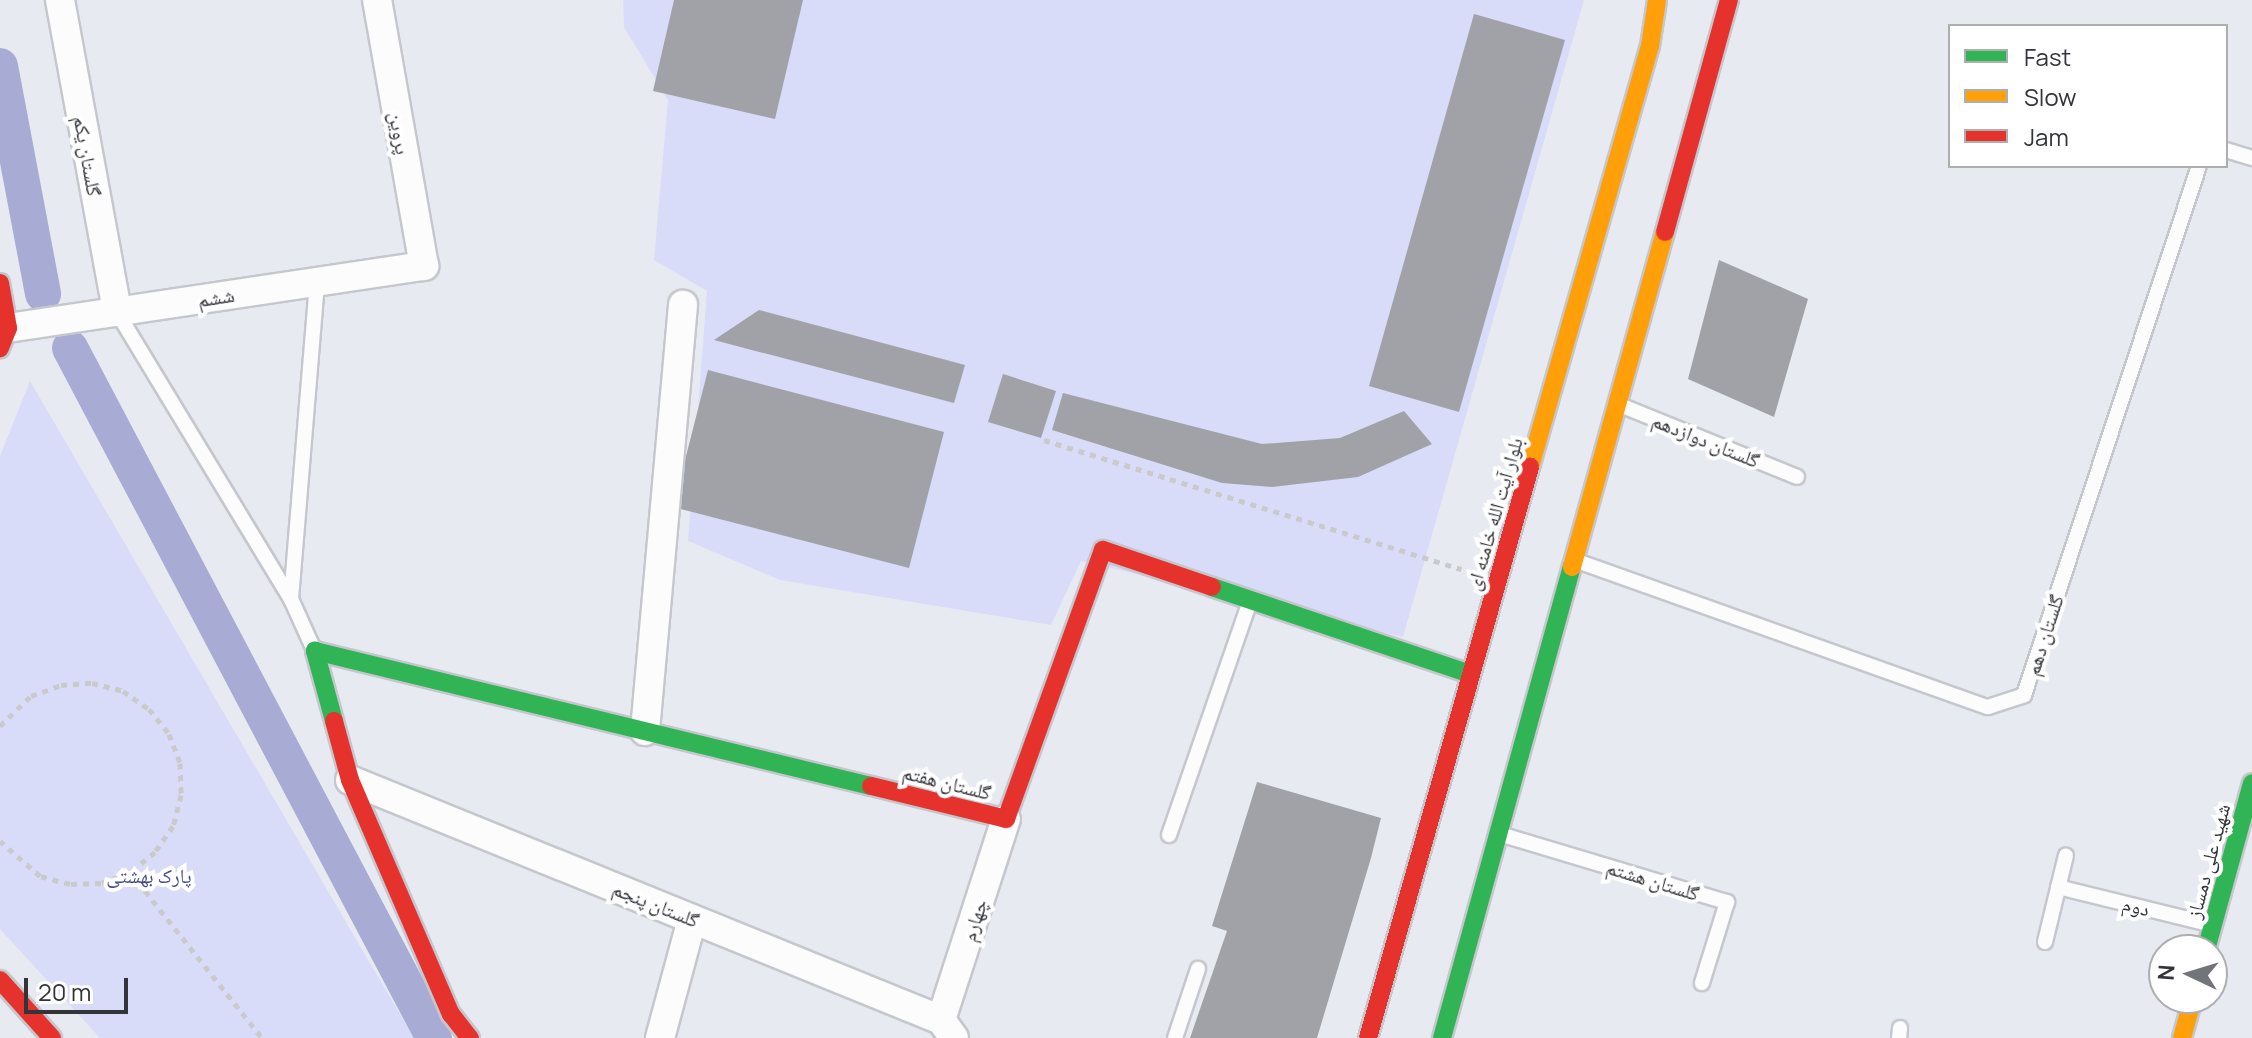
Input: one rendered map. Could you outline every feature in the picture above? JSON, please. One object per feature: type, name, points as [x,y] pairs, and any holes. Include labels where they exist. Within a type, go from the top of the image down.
[{"type":"main road","name":"بلوار آیت الله خامنه ای","points":[[1368,1038],[1650,46],[1657,0]]},
{"type":"main road","points":[[1650,46],[1665,0]]},
{"type":"main road","points":[[1442,1038],[1729,0]]},
{"type":"main road","points":[[0,283],[3,336]]},
{"type":"main road","name":"گلستان هفتم","points":[[315,651],[1006,819],[1103,550],[1252,596],[1471,674]]},
{"type":"main road","points":[[315,651],[350,780],[451,1014],[470,1038]]},
{"type":"main road","name":"شهید علی دمساز","points":[[2210,934],[2252,783]]},
{"type":"main road","points":[[0,980],[52,1038]]},
{"type":"main road","points":[[2182,1038],[2189,1014]]},
{"type":"street","name":"گلستان یکم","points":[[60,0],[117,312]]},
{"type":"street","name":"پروین","points":[[377,0],[424,266]]},
{"type":"street","name":"ششم","points":[[3,336],[117,312],[424,266]]},
{"type":"street","points":[[645,731],[683,305]]},
{"type":"street","name":"گلستان پنجم","points":[[350,780],[692,919],[948,1029]]},
{"type":"street","name":"چهارم","points":[[948,1029],[1006,819]]},
{"type":"street","points":[[660,1038],[692,919]]},
{"type":"lane","points":[[2228,151],[2252,158]]},
{"type":"lane","name":"گلستان دهم","points":[[1573,560],[1988,707],[2024,695],[2198,168]]},
{"type":"lane","points":[[291,599],[317,281]]},
{"type":"lane","points":[[117,312],[291,599],[315,651]]},
{"type":"lane","name":"گلستان دوازدهم","points":[[1616,403],[1797,477]]},
{"type":"lane","points":[[1169,835],[1252,596]]},
{"type":"lane","name":"گلستان هشتم","points":[[1499,834],[1727,902],[1702,983]]},
{"type":"lane","points":[[2045,942],[2066,855]]},
{"type":"lane","name":"دوم","points":[[2058,887],[2213,925]]},
{"type":"lane","points":[[1175,1038],[1198,969]]},
{"type":"path","points":[[1044,440],[1498,580]]},
{"type":"path","points":[[0,726],[31,696],[61,685],[92,683],[123,691],[149,709],[169,734],[180,763],[181,795],[164,839],[130,872],[101,883],[70,884],[40,876],[0,841]]},
{"type":"path","points":[[130,872],[262,1038]]},
{"type":"green space","points":[[623,0],[1584,0],[1403,637],[1081,561],[1051,625],[780,580],[688,541],[707,291],[654,260],[668,100],[624,27]]},
{"type":"green space","name":"پارک بهشتی","points":[[30,381],[414,1038],[100,1038],[0,929],[0,456]]},
{"type":"building","points":[[674,0],[803,0],[775,119],[653,91]]},
{"type":"building","points":[[1474,14],[1565,40],[1459,412],[1369,386]]},
{"type":"building","points":[[1719,260],[1808,299],[1774,417],[1688,379]]},
{"type":"building","points":[[759,310],[965,365],[954,403],[714,340]]},
{"type":"building","points":[[708,370],[944,432],[909,568],[673,507]]},
{"type":"building","points":[[1003,374],[1056,391],[1041,438],[988,422]]},
{"type":"building","points":[[1063,393],[1262,444],[1340,438],[1404,411],[1432,444],[1358,477],[1272,487],[1222,483],[1052,430]]},
{"type":"building","points":[[1257,782],[1381,818],[1371,858],[1317,1038],[1190,1038],[1227,931],[1212,926]]},
{"type":"waterway","points":[[0,66],[43,294]]},
{"type":"waterway","points":[[70,348],[434,1038]]},
{"type":"traffic: fast","points":[[1442,1038],[1572,567]]},
{"type":"traffic: fast","points":[[1212,587],[1471,674]]},
{"type":"traffic: fast","points":[[334,721],[315,651],[871,786]]},
{"type":"traffic: fast","points":[[2210,934],[2252,783]]},
{"type":"traffic: slow","points":[[1530,467],[1650,46],[1657,0]]},
{"type":"traffic: slow","points":[[1572,567],[1665,232]]},
{"type":"traffic: slow","points":[[2182,1038],[2189,1014]]},
{"type":"traffic: jam","points":[[1665,232],[1729,0]]},
{"type":"traffic: jam","points":[[0,283],[8,328],[0,348]]},
{"type":"traffic: jam","points":[[1368,1038],[1530,467]]},
{"type":"traffic: jam","points":[[871,786],[1006,819],[1103,550],[1212,587]]},
{"type":"traffic: jam","points":[[334,721],[350,780],[451,1014],[470,1038]]},
{"type":"traffic: jam","points":[[0,980],[52,1038]]}]
